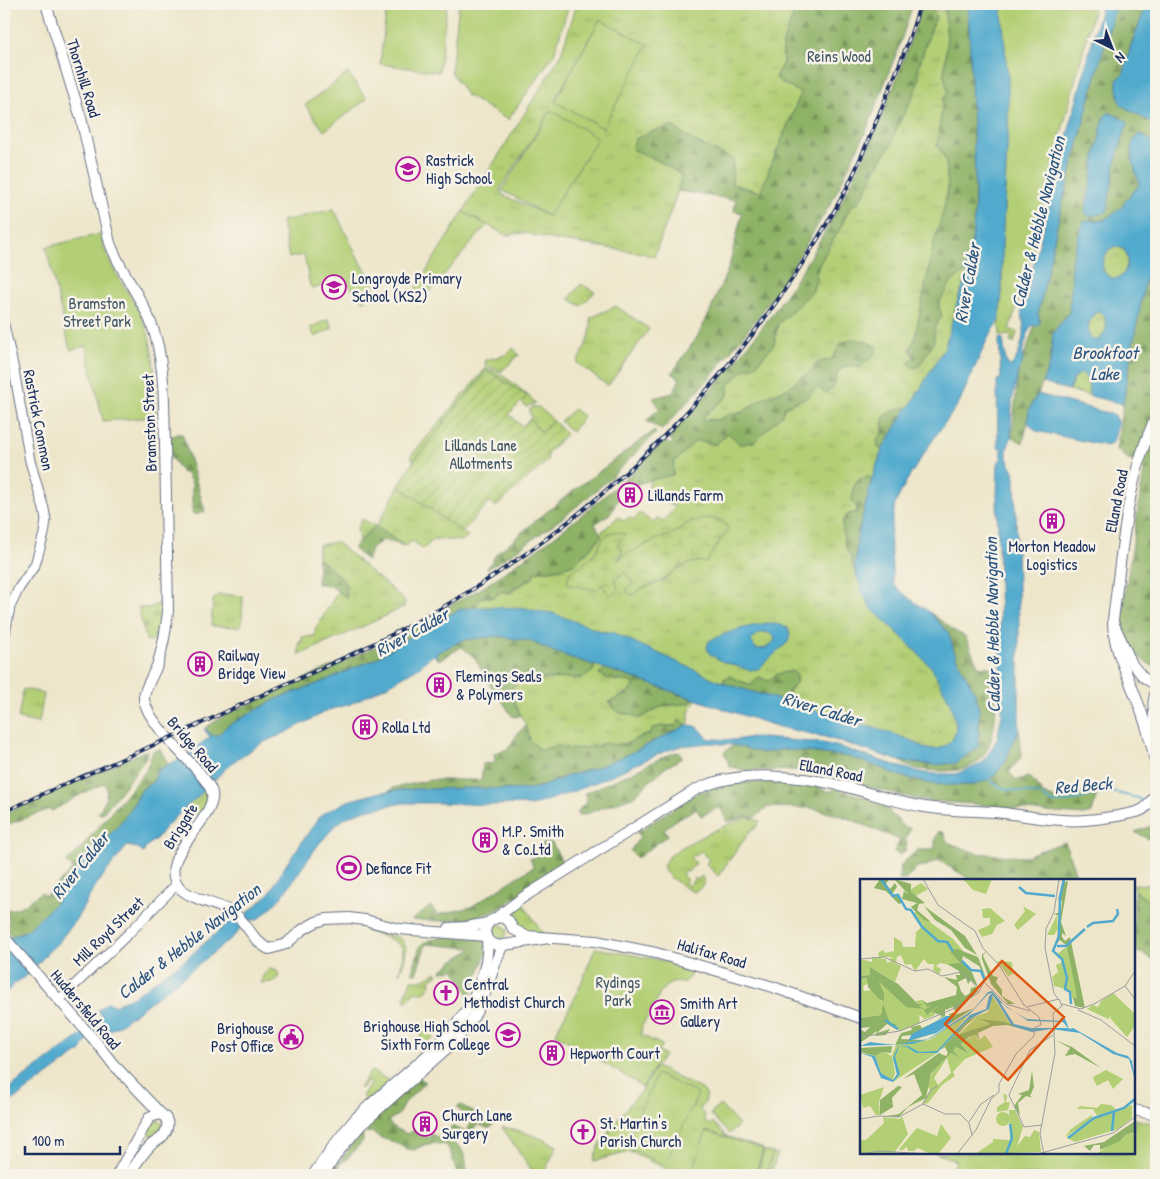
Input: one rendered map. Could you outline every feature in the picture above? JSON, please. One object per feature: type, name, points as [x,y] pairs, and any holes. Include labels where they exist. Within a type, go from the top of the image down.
[{"type":"main road","name":"Thornhill Road","points":[[46,4],[81,118],[91,161]]},
{"type":"main road","name":"Bramston Street","points":[[91,161],[110,243],[116,258],[146,312],[156,336],[162,369],[165,413],[168,611],[158,662],[144,693]]},
{"type":"main road","name":"Elland Road","points":[[1156,417],[1140,460],[1129,500],[1113,620],[1116,648],[1140,708],[1156,764]]},
{"type":"main road","name":"Bridge Road","points":[[144,693],[146,705],[160,731],[208,783],[210,788]]},
{"type":"main road","name":"Elland Road","points":[[492,921],[522,898],[690,793],[708,784],[726,779],[770,776],[800,777],[837,784],[920,806],[1063,820],[1091,819],[1133,813],[1140,811],[1148,805],[1156,794]]},
{"type":"main road","name":"Briggate","points":[[178,884],[174,872],[176,860],[181,849],[211,805],[212,794],[210,788]]},
{"type":"main road","name":"Halifax Road","points":[[178,884],[186,892],[232,912],[240,918],[262,946],[269,949],[286,944],[302,930],[316,922],[326,919],[349,918],[399,929],[486,938],[494,945],[549,938]]},
{"type":"main road","points":[[323,1175],[339,1150],[362,1124],[464,1031],[484,997],[497,956],[504,945],[512,938],[513,911],[522,898]]},
{"type":"main road","name":"Halifax Road","points":[[415,930],[466,927],[505,918],[526,936],[596,941],[656,953],[770,986],[860,1018]]},
{"type":"main road","points":[[313,1175],[344,1132],[356,1119],[436,1046],[459,1022],[481,980],[488,951],[485,932],[492,921]]},
{"type":"main road","name":"Huddersfield Road","points":[[4,937],[113,1064],[161,1114]]},
{"type":"main road","points":[[148,1100],[150,1110],[144,1134],[146,1139],[153,1143]]},
{"type":"main road","points":[[1135,1110],[1156,1114]]},
{"type":"main road","points":[[117,1175],[147,1122],[156,1115],[161,1114],[165,1116],[168,1120],[165,1133],[153,1143],[129,1175]]},
{"type":"street","name":"Rastrick Common","points":[[4,325],[30,461],[46,520],[35,565],[19,588],[10,607],[4,639]]},
{"type":"street","points":[[1113,620],[1133,665],[1143,677],[1156,687],[1153,702],[1154,729],[1150,740]]},
{"type":"street","name":"Mill Royd Street","points":[[59,1000],[178,884]]},
{"type":"green space","points":[[387,4],[447,4],[439,72],[380,64]]},
{"type":"green space","points":[[459,4],[569,4],[554,54],[508,120],[466,95],[451,72]]},
{"type":"green space","points":[[577,4],[797,4],[783,43],[782,83],[801,93],[760,192],[732,184],[733,159],[695,142],[672,126],[632,149],[663,163],[681,175],[678,191],[654,257],[642,253],[555,240],[525,233],[506,235],[463,212],[560,57]],"holes":[[[600,19],[603,128],[555,101]],[[551,110],[548,216],[503,195],[500,189]]]},
{"type":"green space","name":"Reins Wood","points":[[797,4],[913,4],[868,127],[831,203],[764,309],[713,374],[662,430],[646,421],[660,408],[653,398],[673,393],[680,379],[672,373],[697,337],[710,312],[729,267],[742,213],[734,211],[736,200],[678,191],[681,175],[663,163],[632,149],[635,139],[653,131],[672,126],[695,142],[733,159],[732,184],[760,192],[801,93],[775,77],[783,63],[783,43]]},
{"type":"green space","points":[[922,4],[934,4],[933,10],[936,18],[918,68],[919,78],[915,93],[896,129],[892,143],[874,171],[858,203],[851,206],[818,266],[813,291],[778,324],[774,344],[754,367],[745,369],[728,385],[728,396],[707,413],[702,420],[717,420],[731,414],[741,413],[761,399],[787,389],[799,378],[808,374],[816,363],[832,359],[841,343],[853,339],[866,341],[878,347],[874,355],[860,367],[846,366],[837,372],[834,388],[825,393],[817,387],[808,397],[785,406],[782,415],[754,442],[740,444],[728,433],[716,444],[696,441],[674,462],[673,475],[635,485],[631,483],[624,487],[611,513],[595,524],[602,536],[576,563],[562,568],[535,572],[532,579],[516,587],[510,593],[501,591],[494,597],[482,597],[475,607],[461,609],[417,632],[374,660],[277,699],[227,726],[218,735],[212,737],[205,728],[225,715],[383,643],[485,586],[554,537],[589,509],[632,473],[664,440],[670,445],[673,442],[668,437],[748,346],[804,267],[828,226],[872,139],[907,50]]},
{"type":"green space","points":[[946,4],[968,4],[975,165],[974,221],[969,257],[964,273],[953,280],[938,304],[942,316],[934,328],[934,341],[919,366],[913,368],[908,363],[915,357],[910,350],[915,337],[934,242],[948,188],[946,161],[937,145],[943,99],[948,93],[944,75],[947,43]]},
{"type":"green space","points":[[1001,4],[1095,4],[1055,156],[1027,273],[1009,329],[1017,332],[1014,343],[1010,342],[1012,335],[1000,336],[999,321],[1002,292],[1002,247],[1008,129],[1008,80]]},
{"type":"green space","points":[[1116,4],[1147,4],[1131,45],[1124,73],[1117,80],[1117,89],[1121,105],[1156,125],[1156,142],[1140,134],[1135,171],[1138,185],[1116,213],[1108,218],[1090,220],[1071,262],[1072,281],[1069,313],[1053,333],[1050,363],[1038,394],[1032,402],[1023,443],[1012,437],[1018,373],[1035,325],[1040,323],[1038,314],[1058,221]],"holes":[[[1104,117],[1128,122],[1116,159],[1111,184],[1092,178]]]},
{"type":"green space","points":[[933,10],[945,11],[947,43],[944,75],[948,93],[937,145],[946,161],[948,188],[915,337],[910,350],[919,366],[933,341],[934,328],[942,316],[938,304],[958,276],[969,273],[959,296],[945,347],[907,409],[905,407],[883,418],[883,431],[878,448],[882,450],[872,479],[867,476],[857,512],[847,515],[852,566],[862,592],[871,608],[932,668],[950,702],[956,725],[952,740],[947,745],[938,749],[925,749],[915,742],[894,734],[786,702],[790,690],[796,682],[777,674],[768,681],[756,679],[752,685],[730,676],[724,679],[723,683],[612,632],[603,632],[552,613],[525,608],[475,607],[482,597],[494,597],[501,591],[511,593],[530,579],[535,572],[562,568],[576,563],[602,536],[600,533],[618,517],[624,521],[629,517],[634,520],[640,513],[653,523],[657,518],[663,522],[675,507],[646,491],[651,480],[673,475],[674,462],[696,441],[716,444],[728,433],[808,397],[817,387],[846,366],[860,367],[832,359],[816,363],[808,374],[799,378],[787,389],[761,399],[741,413],[731,414],[717,420],[702,420],[707,413],[728,396],[728,385],[745,369],[754,367],[774,344],[778,324],[813,291],[818,266],[851,205],[871,180],[874,171],[892,143],[896,129],[915,93],[919,78],[918,69],[936,18]],"holes":[[[705,518],[700,561],[676,569],[665,579],[644,587],[633,595],[633,583],[625,572],[615,580],[602,584],[585,562],[597,551],[623,550],[617,562],[623,556],[657,539],[671,535],[692,521]]]},
{"type":"green space","points":[[600,19],[648,45],[603,128],[555,102]]},
{"type":"green space","points":[[348,73],[367,99],[324,131],[305,105]]},
{"type":"green space","points":[[551,110],[598,138],[548,216],[502,190]]},
{"type":"green space","points":[[334,209],[359,260],[374,282],[374,291],[364,302],[345,278],[313,289],[310,286],[304,255],[289,258],[282,221]]},
{"type":"green space","points":[[463,212],[487,225],[430,291],[416,301],[410,297]]},
{"type":"green space","points":[[1156,224],[1156,668],[1144,661],[1131,648],[1121,621],[1144,470],[1116,450],[1129,365]]},
{"type":"green space","name":"Bramston Street Park","points":[[100,234],[110,263],[139,311],[147,331],[153,355],[156,417],[103,421],[86,346],[70,350],[46,247]]},
{"type":"green space","points":[[1117,246],[1124,250],[1127,264],[1124,273],[1117,279],[1107,275],[1102,267],[1108,252]]},
{"type":"green space","points":[[581,284],[595,292],[581,306],[569,299]]},
{"type":"green space","points":[[616,306],[649,329],[608,386],[577,363],[589,336],[590,318]]},
{"type":"green space","points":[[1099,311],[1105,318],[1106,327],[1103,336],[1095,341],[1091,338],[1088,330],[1092,316]]},
{"type":"green space","points":[[328,319],[333,328],[315,337],[310,328]]},
{"type":"green space","points":[[513,348],[519,355],[501,372],[485,365],[486,360],[505,355]]},
{"type":"green space","points":[[486,368],[519,387],[536,403],[526,407],[522,402],[527,396],[487,370],[414,460],[410,457]]},
{"type":"green space","name":"Lillands Lane Allotments","points":[[487,370],[527,396],[509,414],[522,426],[530,419],[541,432],[553,420],[566,434],[548,453],[547,461],[496,507],[490,501],[462,532],[399,486],[414,460]]},
{"type":"green space","points":[[1081,373],[1087,378],[1090,396],[1069,390],[1075,377]]},
{"type":"green space","points":[[533,407],[539,407],[553,420],[541,432],[530,419],[532,417],[529,410]]},
{"type":"green space","points":[[905,407],[907,409],[882,450],[878,448],[877,441],[883,431],[883,418],[892,411]]},
{"type":"green space","points":[[574,409],[583,416],[572,432],[560,421]]},
{"type":"green space","points":[[654,431],[656,433],[621,468],[580,504],[535,538],[487,569],[497,553],[534,522]]},
{"type":"green space","points":[[182,434],[183,436],[205,511],[199,514],[193,514],[192,483],[186,473],[182,473],[171,457],[170,437]]},
{"type":"green space","points":[[867,476],[872,479],[857,539],[855,570],[852,566],[852,557],[845,545],[842,521],[847,515],[857,512],[857,508],[852,501],[853,488],[856,482]]},
{"type":"green space","points":[[399,486],[468,536],[462,541],[434,539],[423,549],[413,541],[405,546],[376,527]]},
{"type":"green space","points":[[705,518],[721,520],[728,528],[706,563],[700,561],[690,563],[676,569],[665,579],[644,587],[633,595],[627,592],[627,589],[633,583],[625,572],[615,580],[618,587],[611,596],[602,584],[596,590],[567,583],[569,573],[592,556],[605,536],[610,533],[625,534],[617,545],[623,550],[618,561],[623,556],[657,539],[671,535],[691,521]]},
{"type":"green space","points":[[362,519],[375,526],[359,541],[357,529]]},
{"type":"green space","points":[[375,526],[405,546],[383,540],[371,549],[367,561],[353,548]]},
{"type":"green space","points":[[336,542],[404,600],[404,607],[299,655],[299,642],[302,642],[302,637],[315,636],[315,630],[338,591],[341,593],[347,587],[341,578],[318,558],[318,545]]},
{"type":"green space","points":[[318,558],[341,578],[347,587],[346,598],[330,586],[317,584]]},
{"type":"green space","points":[[218,595],[243,596],[242,621],[239,627],[211,625],[213,600]]},
{"type":"green space","points":[[161,603],[161,624],[156,642],[146,640],[138,607],[148,608]]},
{"type":"green space","points":[[928,611],[956,632],[965,636],[978,666],[996,668],[995,717],[990,742],[980,760],[971,766],[961,769],[945,771],[924,770],[914,768],[900,761],[936,765],[978,747],[979,710],[975,693],[957,659],[948,632]]},
{"type":"green space","points":[[498,636],[530,641],[557,653],[595,665],[592,672],[582,678],[539,679],[527,673],[512,688],[515,704],[520,715],[517,717],[512,716],[490,685],[474,657],[462,647],[439,660],[436,653],[463,640]]},
{"type":"green space","points":[[595,665],[605,668],[599,674],[616,681],[628,681],[635,684],[627,693],[608,702],[623,714],[646,715],[663,706],[690,703],[693,699],[696,699],[689,712],[689,722],[687,725],[681,720],[675,726],[662,726],[650,734],[628,743],[616,745],[604,743],[594,747],[571,749],[555,746],[540,751],[530,740],[526,726],[515,704],[512,688],[527,672],[539,679],[582,678],[592,672]]},
{"type":"green space","points":[[605,668],[693,699],[683,704],[663,706],[638,719],[631,714],[619,713],[608,702],[627,693],[635,684],[608,679],[599,674]]},
{"type":"green space","points":[[792,671],[797,675],[796,683],[790,690],[786,702],[723,683],[724,679],[730,676],[752,685],[760,677],[768,681],[777,674]]},
{"type":"green space","points":[[23,689],[44,693],[39,723],[18,719]]},
{"type":"green space","points":[[680,720],[687,725],[629,754],[544,786],[524,790],[475,788],[389,791],[393,788],[431,780],[481,780],[483,764],[495,763],[494,753],[508,749],[518,733],[526,726],[530,740],[540,750],[555,746],[571,749],[594,747],[604,743],[616,745],[628,743],[650,734],[653,728],[675,726]]},
{"type":"green space","points":[[1019,729],[1022,756],[1009,772],[1017,780],[1028,777],[1035,782],[1043,794],[1057,799],[1069,794],[1094,792],[1096,798],[1092,813],[1084,815],[929,801],[805,771],[743,771],[730,767],[724,752],[734,745],[763,753],[784,749],[850,757],[897,775],[931,783],[973,785],[994,776],[1005,762]]},
{"type":"green space","points":[[160,749],[169,765],[158,770],[153,782],[143,788],[118,826],[82,863],[55,903],[28,930],[12,936],[4,927],[9,921],[6,910],[21,906],[41,892],[45,896],[70,872],[73,868],[66,863],[146,771],[153,751]]},
{"type":"green space","points":[[147,750],[146,757],[137,770],[102,814],[98,813],[106,796],[105,783],[52,811],[49,809],[4,826],[4,814]]},
{"type":"green space","points":[[678,752],[682,758],[665,768],[634,796],[583,815],[577,815],[580,808],[587,802],[585,793],[665,756]]},
{"type":"green space","points":[[754,782],[802,783],[817,786],[828,792],[836,789],[887,805],[891,814],[901,825],[911,829],[904,840],[907,842],[905,851],[900,855],[894,852],[900,840],[845,817],[811,808],[768,807],[754,818],[746,816],[727,822],[720,807],[701,816],[696,809],[679,818],[664,829],[668,835],[637,858],[630,851],[640,837],[637,832],[699,792],[716,786]]},
{"type":"green space","points":[[206,789],[206,803],[199,816],[188,805]]},
{"type":"green space","points":[[1156,811],[1156,843],[1135,832],[1154,824],[1153,814]]},
{"type":"green space","points":[[746,817],[760,821],[754,830],[752,829],[718,876],[706,864],[709,860],[701,851],[690,858],[696,863],[688,872],[685,871],[682,875],[687,880],[685,883],[689,886],[695,878],[697,880],[701,876],[704,883],[699,889],[694,892],[667,874],[664,868],[665,862],[678,850],[702,836]]},
{"type":"green space","points":[[939,831],[944,833],[947,842],[976,853],[1023,857],[1065,842],[1076,875],[1092,879],[969,879],[938,860],[926,866],[917,867],[906,879],[899,879],[899,871],[905,861],[917,850],[935,848],[935,839]]},
{"type":"green space","points":[[543,843],[552,843],[564,865],[495,911],[469,919],[441,921],[412,920],[431,906],[437,915],[471,907],[533,867],[530,858],[536,856],[537,848]]},
{"type":"green space","points":[[1135,884],[1150,885],[1156,888],[1156,904],[1135,891]]},
{"type":"green space","points":[[1135,891],[1156,904],[1156,962],[1135,951]]},
{"type":"green space","points":[[522,902],[544,935],[529,934],[517,926],[516,913]]},
{"type":"green space","points":[[497,925],[503,925],[507,932],[503,939],[497,939],[493,935],[493,929]]},
{"type":"green space","points":[[365,931],[400,938],[403,942],[406,950],[399,975],[403,954],[401,947],[387,938]]},
{"type":"green space","points":[[445,937],[484,939],[487,951],[470,996],[454,969],[441,971],[451,962],[471,950],[470,948],[426,944],[416,974],[412,971],[420,946],[427,941]]},
{"type":"green space","name":"Rydings Park","points":[[595,948],[660,960],[693,971],[684,982],[672,983],[663,990],[642,1025],[641,1035],[662,1045],[658,1052],[665,1055],[642,1088],[634,1081],[556,1034],[576,996]]},
{"type":"green space","points":[[270,969],[277,971],[279,974],[278,978],[273,982],[261,983],[262,977]]},
{"type":"green space","points":[[435,973],[438,974],[430,980],[431,984],[424,993],[416,991],[406,1002],[405,996],[412,980],[422,980]]},
{"type":"green space","points":[[423,1024],[438,1033],[420,1049],[419,1046]]},
{"type":"green space","points":[[656,1067],[703,1090],[706,1094],[705,1102],[700,1110],[706,1116],[703,1119],[709,1125],[713,1122],[726,1136],[763,1149],[758,1170],[766,1173],[773,1153],[777,1154],[771,1175],[703,1175],[683,1167],[669,1170],[630,1152],[594,1161],[606,1135],[641,1091]]},
{"type":"green space","points":[[371,1071],[390,1081],[367,1102],[362,1096],[371,1083],[367,1081],[359,1088]]},
{"type":"green space","points":[[657,1074],[698,1094],[665,1165],[624,1146]]},
{"type":"green space","points":[[419,1077],[425,1082],[404,1104],[398,1115],[388,1121],[394,1127],[407,1134],[416,1129],[429,1138],[431,1134],[442,1140],[452,1126],[465,1132],[471,1124],[472,1118],[457,1108],[460,1105],[492,1124],[488,1128],[478,1124],[470,1131],[464,1133],[453,1132],[449,1139],[459,1147],[465,1156],[467,1175],[458,1175],[451,1153],[446,1145],[429,1144],[414,1150],[407,1149],[372,1132],[366,1133],[367,1125]]},
{"type":"green space","points":[[720,1105],[739,1125],[729,1134],[710,1114]]},
{"type":"green space","points":[[1135,1119],[1156,1124],[1156,1175],[950,1175],[956,1161],[938,1154],[1135,1154]]},
{"type":"green space","points":[[158,1120],[162,1123],[162,1128],[155,1136],[150,1135],[148,1132],[150,1126]]},
{"type":"green space","points":[[502,1127],[530,1134],[557,1146],[543,1175],[535,1175]]},
{"type":"green space","points":[[363,1130],[363,1141],[338,1167],[345,1174],[330,1175]]},
{"type":"green space","points":[[706,1131],[763,1149],[755,1175],[720,1175],[694,1168]]},
{"type":"green space","points":[[764,1151],[773,1153],[766,1174],[758,1171]]},
{"type":"water","name":"River Calder","points":[[968,4],[1001,4],[1008,80],[1008,129],[1002,247],[1002,292],[999,321],[987,340],[959,403],[906,482],[895,504],[890,536],[893,584],[928,611],[948,632],[957,659],[975,693],[979,710],[978,747],[956,763],[936,765],[900,761],[825,737],[779,727],[557,653],[530,641],[498,636],[463,640],[436,653],[438,659],[434,655],[431,656],[419,667],[392,683],[350,704],[329,710],[260,744],[237,759],[165,827],[143,853],[138,848],[127,846],[96,885],[77,918],[58,943],[31,972],[14,984],[4,995],[4,940],[28,930],[55,903],[82,863],[118,826],[143,788],[153,782],[158,770],[181,758],[210,737],[205,728],[212,736],[218,735],[227,726],[277,699],[374,660],[417,632],[461,609],[475,607],[525,608],[552,613],[603,632],[612,632],[723,683],[894,734],[915,742],[925,749],[938,749],[947,745],[952,740],[956,725],[950,702],[932,668],[871,608],[862,592],[855,570],[857,539],[872,479],[882,450],[945,347],[959,296],[969,273],[964,273],[972,239],[975,183]]},
{"type":"water","points":[[1102,4],[1116,4],[1058,221],[1038,314],[1040,323],[1038,326],[1030,327],[1012,401],[1011,438],[1007,449],[1007,458],[1014,471],[1015,480],[1019,624],[1019,729],[1005,762],[994,776],[974,785],[931,784],[897,775],[850,757],[784,749],[763,753],[734,745],[708,743],[681,746],[663,752],[586,785],[583,788],[531,806],[522,804],[403,803],[365,810],[347,817],[336,825],[318,845],[283,895],[268,911],[257,920],[245,922],[233,937],[184,976],[118,1026],[92,1036],[81,1051],[4,1107],[4,1092],[80,1036],[102,1016],[98,1010],[108,1002],[115,1006],[134,996],[185,960],[234,918],[238,921],[245,916],[267,896],[322,814],[348,801],[381,792],[415,789],[475,788],[524,790],[544,786],[629,754],[687,725],[699,728],[708,738],[713,739],[736,740],[751,737],[823,743],[924,773],[955,774],[982,763],[997,739],[1002,715],[997,495],[998,463],[1001,459],[1002,449],[998,447],[997,380],[1001,379],[999,340],[1000,338],[1003,339],[1006,361],[1011,366],[1022,343],[1024,328],[1022,309]]},
{"type":"water","points":[[1147,4],[1156,4],[1156,125],[1121,105],[1117,89],[1117,80],[1124,73],[1131,45]]},
{"type":"water","points":[[1108,113],[1128,122],[1116,159],[1107,212],[1091,216],[1087,215],[1085,211],[1104,117]]},
{"type":"water","name":"Brookfoot Lake","points":[[1140,134],[1156,142],[1156,224],[1123,404],[1090,396],[1087,378],[1081,373],[1075,377],[1069,390],[1042,383],[1050,363],[1053,333],[1069,313],[1072,281],[1071,262],[1083,222],[1104,220],[1123,206],[1125,201],[1138,187],[1139,182],[1132,156],[1135,137]],"holes":[[[1116,246],[1123,249],[1128,260],[1125,272],[1117,278],[1112,278],[1106,274],[1102,267],[1107,252]],[[1099,311],[1105,318],[1106,327],[1103,336],[1095,341],[1091,338],[1088,330],[1092,316]]]},
{"type":"water","points":[[1038,394],[1115,415],[1118,425],[1113,442],[1107,446],[1036,431],[1029,424],[1028,414]]},
{"type":"water","points":[[767,623],[788,628],[790,636],[788,642],[758,669],[749,670],[721,661],[710,654],[707,648],[709,641],[731,632]],"holes":[[[766,632],[773,635],[775,640],[771,645],[764,648],[756,649],[751,641],[761,633]]]},
{"type":"waterway","name":"Red Beck","points":[[987,777],[996,785],[1006,789],[1040,795],[1053,803],[1112,792],[1138,798],[1145,803]]},
{"type":"waterway","name":"Red Beck","points":[[1150,808],[1156,813]]},
{"type":"railway","points":[[4,812],[325,666],[433,613],[487,580],[538,545],[587,507],[634,466],[678,422],[719,376],[758,327],[815,243],[847,188],[860,160],[902,58],[920,4]]},
{"type":"place","name":"Rastrick High School","points":[[408,169]]},
{"type":"place","name":"Longroyde Primary School (KS2)","points":[[334,287]]},
{"type":"place","name":"Lillands Farm","points":[[630,495]]},
{"type":"place","name":"Morton Meadow Logistics","points":[[1052,521]]},
{"type":"place","name":"Railway Bridge View","points":[[200,664]]},
{"type":"place","name":"Flemings Seals & Polymers","points":[[439,685]]},
{"type":"place","name":"Rolla Ltd","points":[[365,727]]},
{"type":"place","name":"M.P. Smith & Co.Ltd","points":[[485,840]]},
{"type":"place","name":"Defiance Fit","points":[[349,868]]},
{"type":"place","name":"Central Methodist Church","points":[[446,993]]},
{"type":"place","name":"Smith Art Gallery","points":[[662,1012]]},
{"type":"place","name":"Brighouse High School Sixth Form College","points":[[508,1035]]},
{"type":"place","name":"Brighouse Post Office","points":[[291,1037]]},
{"type":"place","name":"Hepworth Court","points":[[552,1053]]},
{"type":"place","name":"Church Lane Surgery","points":[[425,1124]]},
{"type":"place","name":"St. Martin's Parish Church","points":[[583,1132]]},
{"type":"water label","name":"Calder & Hebble Navigation","points":[[1038,222]]},
{"type":"water label","name":"Calder & Hebble Navigation","points":[[992,625]]},
{"type":"water label","name":"Calder & Hebble Navigation","points":[[189,941]]}]
